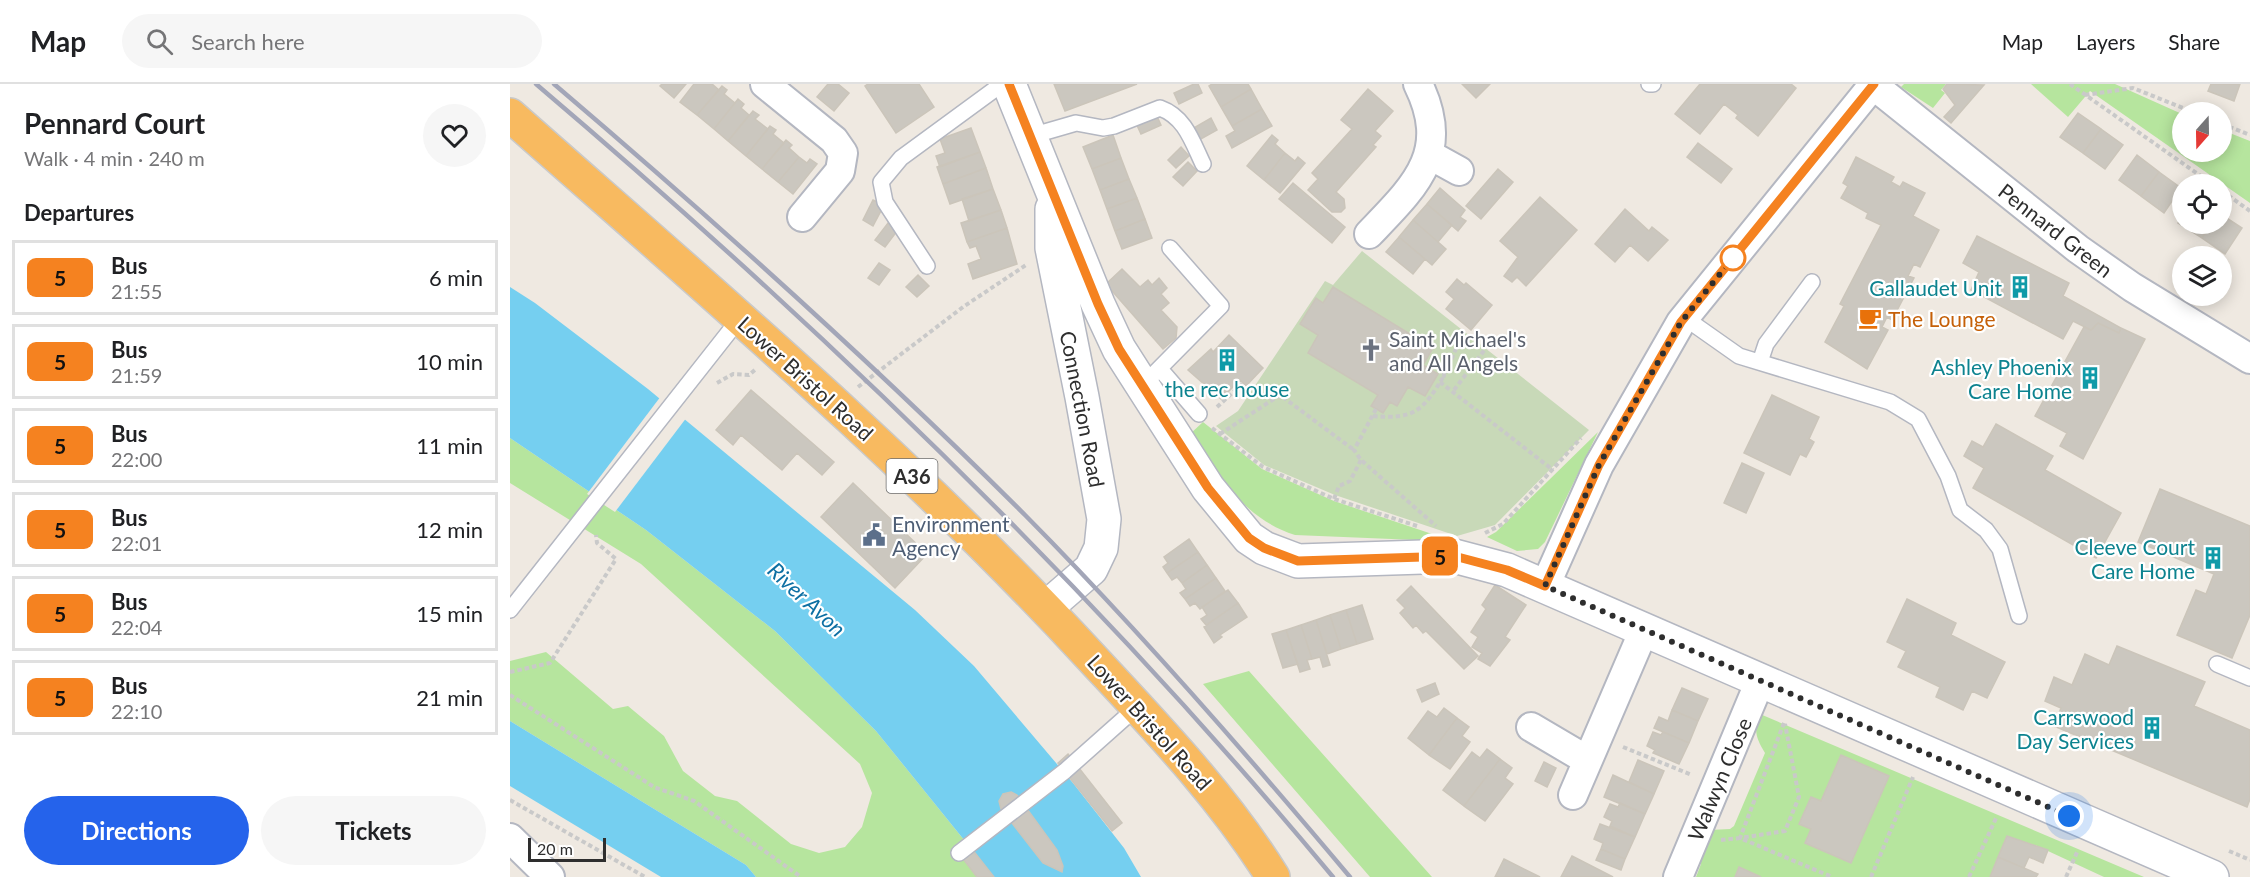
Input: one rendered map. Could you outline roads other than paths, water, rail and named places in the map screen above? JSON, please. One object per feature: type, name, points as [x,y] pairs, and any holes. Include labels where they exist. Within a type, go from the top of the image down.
[{"type":"highway","name":"Lower Bristol Road","points":[[510,115],[776,350],[947,508],[1046,608],[1219,798],[1273,877]]},
{"type":"street","points":[[765,84],[834,140],[843,153],[840,171],[802,217]]},
{"type":"street","points":[[1010,84],[1098,304],[1150,378],[1208,488],[1237,526],[1264,548],[1298,561],[1454,556],[1507,570],[2211,877]]},
{"type":"street","points":[[1370,234],[1409,193],[1424,173],[1430,155],[1433,134],[1418,84]]},
{"type":"street","points":[[1545,586],[1599,465],[1685,318],[1873,84]]},
{"type":"street","name":"Pennard Green","points":[[1873,84],[2078,249],[2132,288],[2250,359]]},
{"type":"street","points":[[1430,155],[1459,171]]},
{"type":"street","name":"Connection Road","points":[[1046,608],[1091,569],[1101,548],[1104,519],[1052,248],[1052,188]]},
{"type":"street","points":[[1573,795],[1644,630]]},
{"type":"street","name":"Walwyn Close","points":[[1678,877],[1717,785],[1769,685]]},
{"type":"street","points":[[1531,727],[1592,749]]},
{"type":"street","points":[[510,838],[550,877]]},
{"type":"lane","points":[[927,266],[885,201],[881,182],[902,158],[1002,84]]},
{"type":"lane","points":[[1031,136],[1076,123],[1103,128],[1114,126],[1160,108],[1172,112],[1185,126],[1203,164]]},
{"type":"lane","points":[[1170,248],[1221,306],[1150,378],[1199,414]]},
{"type":"lane","points":[[1760,362],[1766,344],[1812,282]]},
{"type":"lane","points":[[510,610],[740,318]]},
{"type":"lane","points":[[1685,318],[1739,356],[1890,402],[1918,419],[1948,476],[1960,510],[1986,530],[2000,549],[2019,616]]},
{"type":"lane","points":[[2217,663],[2250,678]]},
{"type":"lane","points":[[959,853],[1075,763],[1137,707]]},
{"type":"water","name":"River Avon","points":[[510,287],[535,303],[648,389],[915,610],[974,666],[1073,783],[1124,848],[1141,877],[994,877],[876,731],[775,631],[646,530],[510,438]]},
{"type":"water","points":[[510,721],[746,865],[756,877],[661,877],[510,786]]},
{"type":"railway","points":[[536,84],[747,270],[851,365],[952,463],[1147,665],[1242,770],[1333,877]]},
{"type":"railway","points":[[554,84],[794,295],[1025,515],[1191,693],[1350,877]]},
{"type":"place","name":"Gallaudet Unit","points":[[2020,287]]},
{"type":"place","name":"The Lounge","points":[[1870,318]]},
{"type":"place","name":"Saint Michael's and All Angels","points":[[1371,350]]},
{"type":"place","name":"the rec house","points":[[1227,360]]},
{"type":"place","name":"Ashley Phoenix Care Home","points":[[2090,378]]},
{"type":"place","name":"Environment Agency","points":[[874,535]]},
{"type":"place","name":"Cleeve Court Care Home","points":[[2213,558]]},
{"type":"place","name":"Carrswood Day Services","points":[[2152,728]]}]
